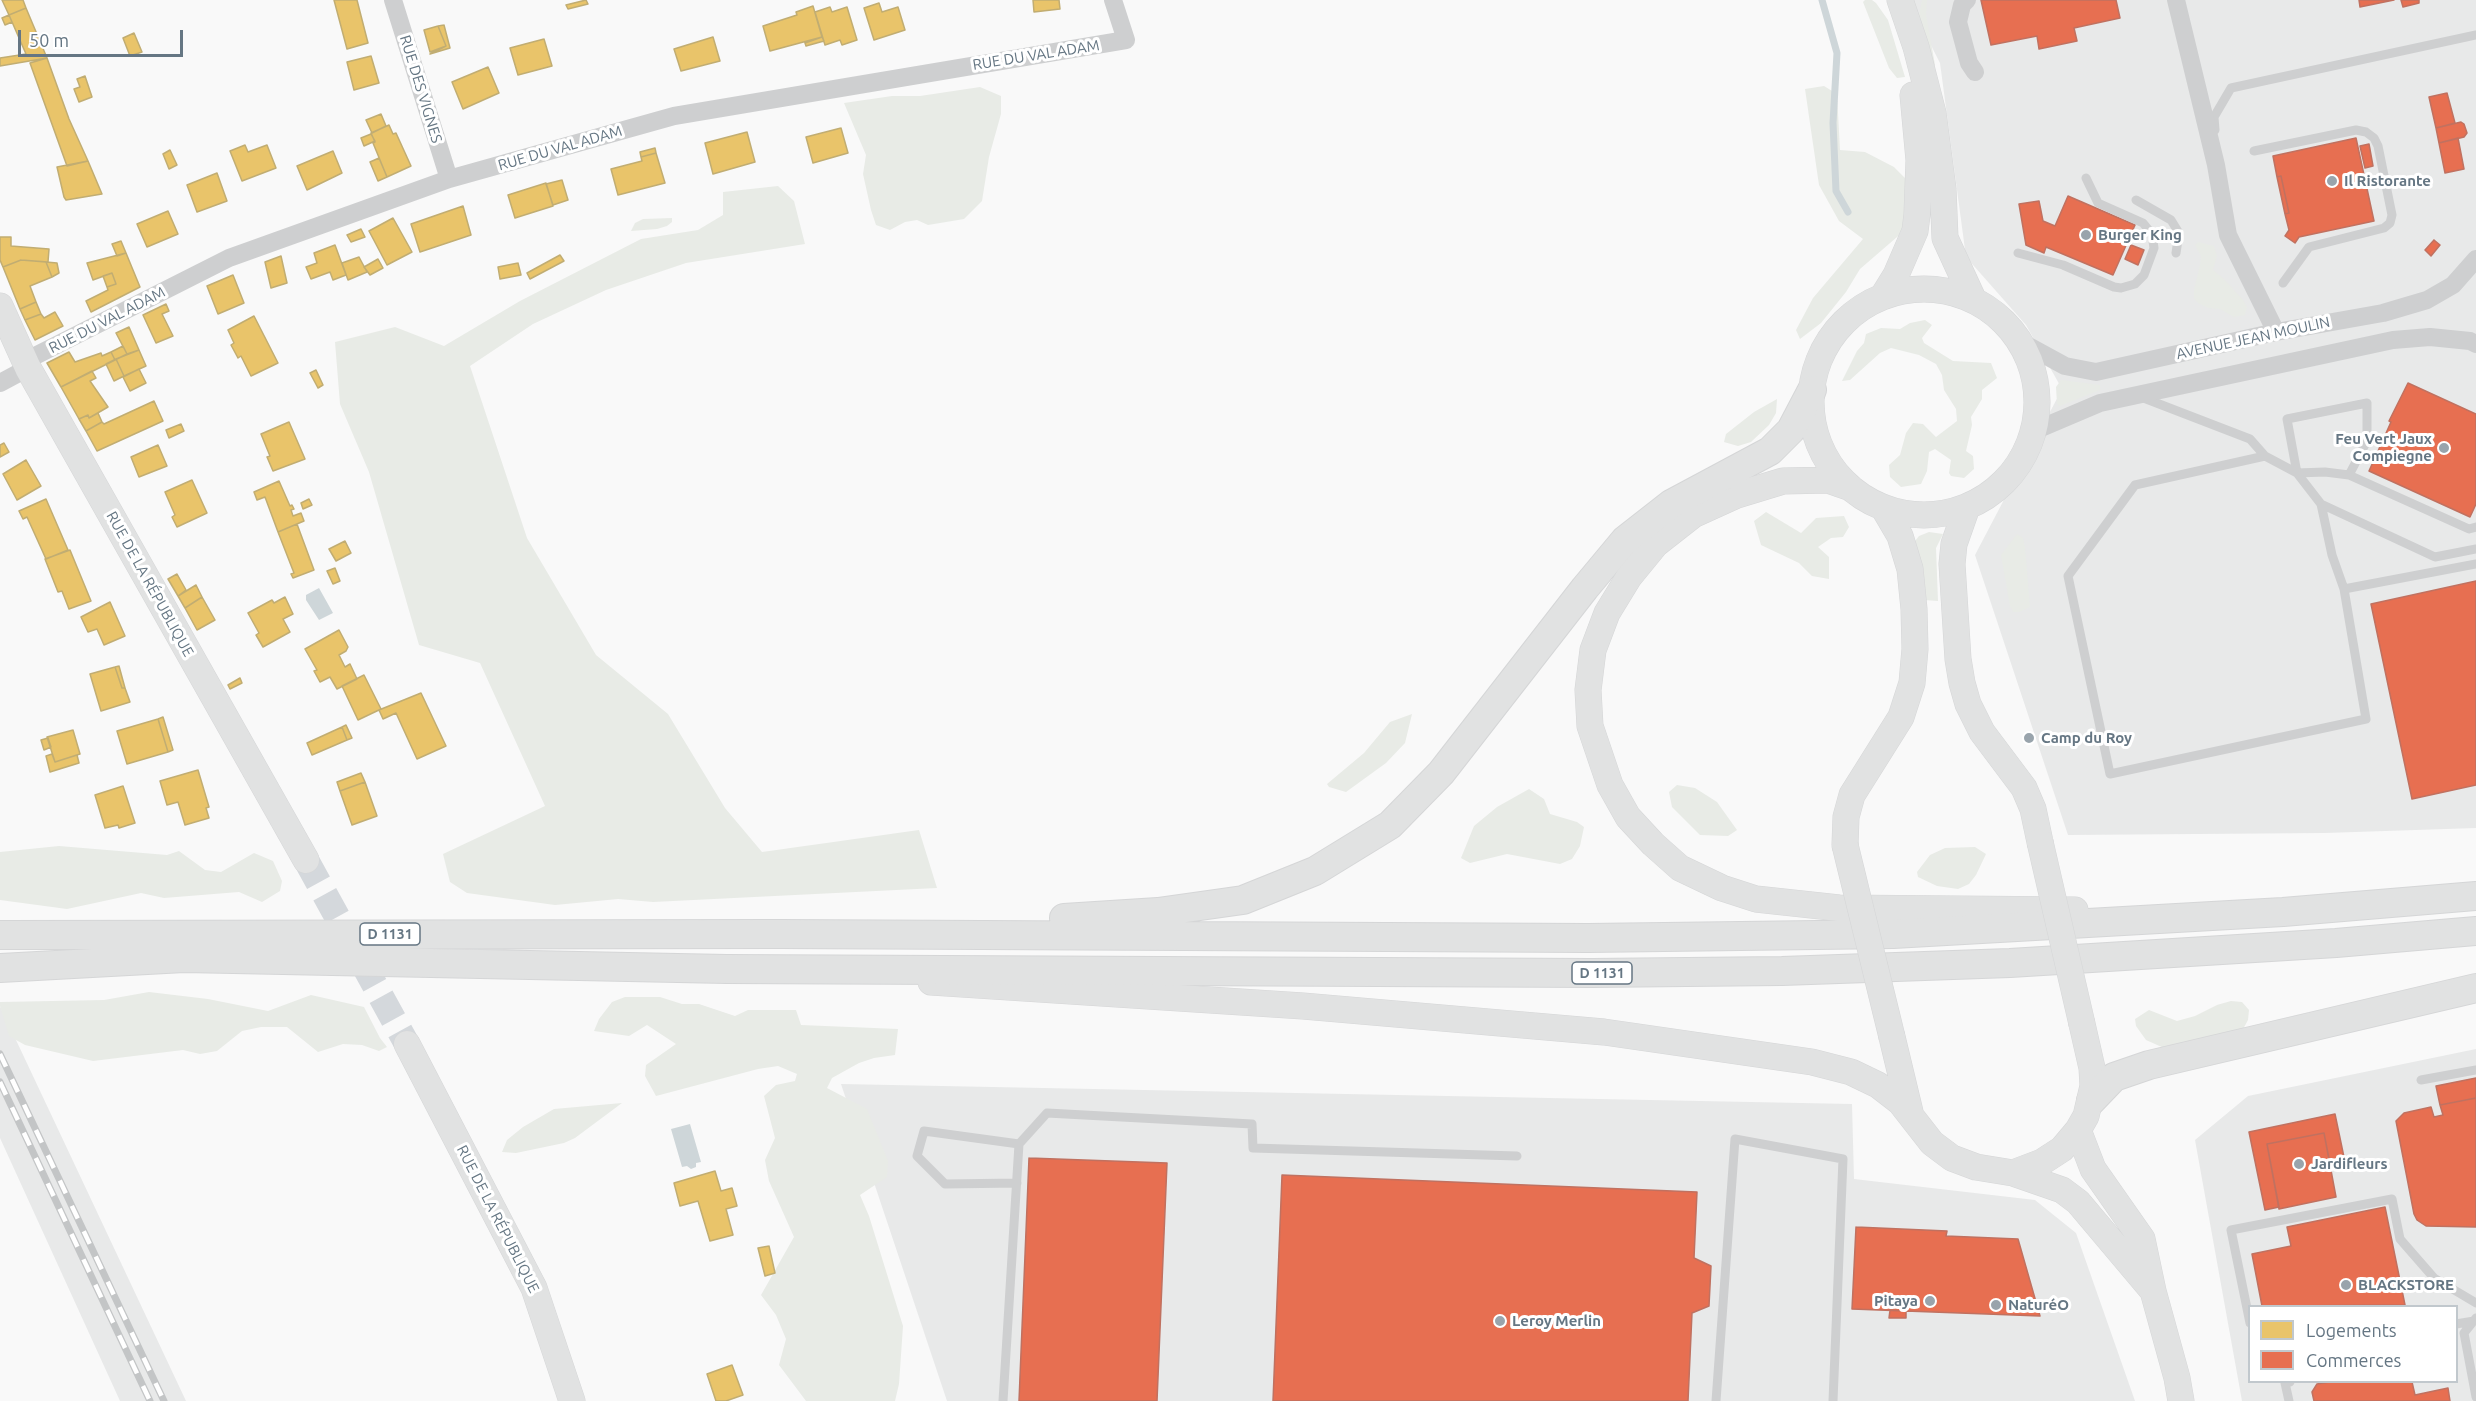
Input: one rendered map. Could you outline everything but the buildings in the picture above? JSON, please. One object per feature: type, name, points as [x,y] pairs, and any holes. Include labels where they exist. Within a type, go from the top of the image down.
[{"type":"main road","points":[[1883,296],[1896,275],[1915,231],[1919,160],[1910,71],[1885,0]]},
{"type":"main road","points":[[1900,0],[1916,47],[1933,113],[1943,189],[1945,238],[1974,299]]},
{"type":"main road","points":[[780,934],[1158,912],[1243,900],[1315,871],[1390,825],[1442,773],[1585,588],[1625,540],[1671,504],[1770,451],[1791,430],[1812,390],[1819,360],[1834,333],[1856,311],[1883,296],[1919,288],[1938,289],[1974,299],[1992,310],[2008,324],[2021,342],[2031,363],[2036,385],[2037,408],[2034,431],[2021,460],[2002,484],[1985,497],[1967,507],[1933,515],[1899,512],[1883,507],[1851,488],[1828,480],[1783,481],[1737,495],[1693,515],[1656,544],[1629,577],[1607,613],[1593,650],[1588,690],[1590,726],[1610,785],[1628,817],[1680,868],[1722,888],[1755,899],[1839,908],[2283,912]]},
{"type":"main road","name":"RUE DE LA RÉPUBLIQUE","points":[[0,306],[27,365],[306,860]]},
{"type":"main road","points":[[1812,390],[1813,421],[1822,451],[1835,471],[1851,488]]},
{"type":"main road","points":[[1883,507],[1900,536],[1910,569],[1915,650],[1912,683],[1908,702],[1901,717],[1852,795],[1846,817],[1845,844],[1910,1114]]},
{"type":"main road","points":[[1967,507],[1954,544],[1952,564],[1958,659],[1962,683],[1968,704],[1982,732],[2024,788],[2033,809],[2092,1068],[2091,1101]]},
{"type":"main road","name":"D 1131","points":[[0,935],[780,934],[1623,938],[1893,934],[2283,912],[2476,897]]},
{"type":"main road","name":"D 1131","points":[[0,968],[184,958],[727,969],[1580,973],[1782,971],[2010,963],[2476,931]]},
{"type":"main road","points":[[727,969],[1303,1006],[1604,1032],[1812,1062],[1851,1072],[1878,1085],[1900,1102],[1932,1143],[1952,1158],[1976,1167],[2013,1173],[2054,1186],[2078,1202],[2153,1291]]},
{"type":"main road","points":[[2013,1173],[2052,1156],[2070,1141],[2078,1130],[2091,1101],[2114,1077],[2150,1065],[2476,988]]},
{"type":"main road","name":"RUE DE LA RÉPUBLIQUE","points":[[407,1044],[534,1288],[573,1401]]},
{"type":"main road","points":[[2078,1130],[2093,1169],[2142,1239],[2179,1390],[2189,1401]]},
{"type":"street","name":"RUE DES VIGNES","points":[[393,0],[449,179]]},
{"type":"street","name":"RUE DU VAL ADAM","points":[[0,383],[27,365],[229,258],[449,179],[674,116],[1126,40],[1113,0]]},
{"type":"street","points":[[1967,0],[1962,5],[1958,22],[1969,63],[1975,72]]},
{"type":"street","points":[[2176,0],[2216,165],[2228,235],[2276,332]]},
{"type":"street","name":"AVENUE JEAN MOULIN","points":[[2021,342],[2065,366],[2096,372],[2276,332],[2383,313],[2427,300],[2453,285],[2476,259]]},
{"type":"street","name":"AVENUE JEAN MOULIN","points":[[2034,431],[2100,403],[2393,340],[2430,337],[2470,341],[2476,344]]},
{"type":"lane","points":[[2216,165],[2214,117],[2231,88],[2476,35]]},
{"type":"lane","points":[[2254,151],[2356,130],[2367,132],[2378,146],[2392,215],[2390,223],[2384,228],[2309,247],[2283,283]]},
{"type":"lane","points":[[2018,253],[2063,265],[2114,287],[2121,288],[2135,284],[2144,275],[2154,248],[2152,234],[2143,223],[2098,203],[2086,178]]},
{"type":"lane","points":[[2136,200],[2171,220],[2179,234],[2176,253]]},
{"type":"lane","points":[[2138,396],[2250,439],[2265,456],[2297,473],[2321,504],[2332,555],[2344,589],[2366,719],[2110,774],[2068,576],[2135,485],[2265,456]]},
{"type":"lane","points":[[2297,473],[2288,419],[2367,403],[2367,441],[2349,475]]},
{"type":"lane","points":[[2297,473],[2325,472],[2349,475],[2469,529],[2476,527]]},
{"type":"lane","points":[[2321,504],[2434,557],[2476,549]]},
{"type":"lane","points":[[2344,589],[2476,564]]},
{"type":"lane","points":[[2421,1080],[2476,1070]]},
{"type":"lane","points":[[1003,1401],[1019,1144],[1047,1113],[1252,1124],[1253,1148],[1517,1156]]},
{"type":"lane","points":[[1017,1183],[945,1184],[917,1156],[924,1131],[1019,1144]]},
{"type":"lane","points":[[1716,1401],[1735,1139],[1844,1159],[1833,1401]]},
{"type":"lane","points":[[2248,1313],[2231,1230],[2392,1199],[2400,1239],[2433,1278],[2476,1303]]},
{"type":"lane","points":[[2458,1324],[2475,1319]]},
{"type":"lane","points":[[2475,1319],[2464,1333],[2462,1350],[2476,1397]]},
{"type":"lane","points":[[2284,1383],[2289,1401]]},
{"type":"shaded area","points":[[1872,0],[1876,3],[1888,20],[1905,77],[1897,78],[1889,68],[1863,2]]},
{"type":"shaded area","points":[[1908,0],[2476,0],[2476,828],[2325,833],[2068,835],[1975,555],[2062,389],[2026,325],[1966,257],[1940,63]]},
{"type":"shaded area","points":[[1922,0],[1927,0],[1926,14],[1935,65],[1933,68],[1919,15]]},
{"type":"shaded area","points":[[1824,86],[1837,94],[1840,150],[1865,152],[1894,167],[1906,179],[1904,231],[1860,269],[1846,292],[1821,323],[1800,339],[1796,330],[1813,298],[1863,239],[1839,221],[1819,185],[1805,89]]},
{"type":"shaded area","points":[[980,87],[1001,96],[1001,114],[989,157],[982,201],[964,219],[928,225],[917,220],[905,222],[890,230],[876,225],[863,174],[866,155],[844,103],[892,96],[920,96]]},
{"type":"shaded area","points":[[778,186],[794,201],[805,244],[686,263],[606,290],[533,324],[470,366],[527,538],[596,655],[668,714],[725,808],[762,852],[919,830],[937,888],[653,902],[618,899],[555,905],[467,893],[450,882],[443,854],[545,806],[480,663],[419,645],[369,472],[340,404],[335,342],[395,327],[444,346],[520,301],[641,239],[698,230],[723,215],[723,192]]},
{"type":"shaded area","points":[[672,218],[672,222],[667,226],[631,231],[635,223],[643,219]]},
{"type":"shaded area","points":[[2198,242],[2214,246],[2217,256],[2213,270],[2243,300],[2247,307],[2245,315],[2234,317],[2220,309],[2208,308],[2194,298],[2201,256],[2195,245]]},
{"type":"shaded area","points":[[1925,320],[1932,325],[1922,338],[1924,343],[1953,361],[1991,363],[1997,378],[1982,390],[1982,399],[1971,417],[1972,425],[1966,451],[1973,456],[1974,469],[1964,478],[1951,476],[1949,473],[1951,460],[1935,449],[1929,452],[1927,471],[1921,484],[1901,487],[1890,477],[1889,465],[1900,455],[1906,433],[1913,423],[1923,424],[1936,437],[1957,421],[1956,409],[1944,390],[1942,375],[1936,364],[1919,355],[1891,348],[1880,353],[1850,380],[1842,381],[1857,351],[1864,343],[1866,334],[1881,328],[1900,329],[1910,323]]},
{"type":"shaded area","points":[[2061,380],[2100,385],[2100,390],[2060,406],[2057,404],[2056,387]]},
{"type":"shaded area","points":[[1777,399],[1776,413],[1769,425],[1751,442],[1738,446],[1724,442],[1726,434],[1754,412]]},
{"type":"shaded area","points":[[1766,512],[1801,533],[1816,518],[1844,516],[1849,527],[1843,537],[1831,538],[1818,547],[1829,557],[1829,579],[1812,576],[1799,563],[1761,545],[1754,521]]},
{"type":"shaded area","points":[[1929,532],[1943,534],[1936,548],[1938,601],[1924,600],[1923,568],[1915,541],[1919,536]]},
{"type":"shaded area","points":[[2017,534],[2023,538],[2025,547],[2030,607],[2013,612],[2001,555]]},
{"type":"shaded area","points":[[319,588],[333,613],[319,620],[306,600],[306,595]]},
{"type":"shaded area","points":[[1412,714],[1405,743],[1386,763],[1346,792],[1329,787],[1327,784],[1364,753],[1390,722]]},
{"type":"shaded area","points":[[1677,785],[1695,788],[1717,802],[1737,830],[1728,836],[1700,835],[1672,807],[1669,792]]},
{"type":"shaded area","points":[[1529,789],[1544,799],[1550,814],[1577,822],[1584,827],[1580,846],[1572,859],[1560,864],[1507,854],[1470,863],[1461,858],[1474,826],[1497,807]]},
{"type":"shaded area","points":[[59,846],[167,855],[179,851],[205,870],[221,872],[254,853],[273,861],[282,881],[280,891],[262,902],[239,892],[164,898],[141,893],[67,909],[0,900],[0,852]]},
{"type":"shaded area","points":[[1975,847],[1986,854],[1969,884],[1958,889],[1937,886],[1918,877],[1917,872],[1930,855],[1945,848]]},
{"type":"shaded area","points":[[149,992],[208,999],[268,1011],[311,995],[364,1007],[387,1047],[379,1051],[362,1045],[343,1044],[318,1052],[287,1027],[261,1027],[242,1031],[217,1051],[200,1054],[183,1050],[93,1061],[25,1045],[9,1036],[0,1006],[0,1002],[104,1000]]},
{"type":"shaded area","points":[[625,997],[660,997],[682,1004],[699,1004],[735,1016],[748,1010],[796,1010],[801,1025],[898,1029],[895,1055],[859,1063],[832,1078],[827,1088],[867,1109],[888,1161],[887,1177],[860,1195],[869,1216],[903,1326],[899,1384],[895,1401],[806,1401],[779,1365],[786,1339],[776,1315],[761,1295],[794,1237],[769,1181],[765,1160],[775,1138],[764,1096],[776,1085],[795,1081],[797,1074],[778,1066],[758,1069],[656,1096],[645,1076],[646,1065],[676,1044],[647,1025],[629,1036],[594,1031],[599,1019],[612,1002]]},
{"type":"shaded area","points":[[2231,1001],[2242,1002],[2249,1010],[2248,1020],[2242,1031],[2164,1048],[2146,1040],[2136,1026],[2135,1019],[2149,1010],[2177,1021]]},
{"type":"shaded area","points":[[0,1006],[186,1401],[120,1401],[0,1138]]},
{"type":"shaded area","points":[[2476,1049],[2476,1401],[2242,1401],[2195,1140],[2248,1096]]},
{"type":"shaded area","points":[[841,1084],[1852,1104],[1854,1179],[2035,1200],[2076,1233],[2135,1401],[947,1401]]},
{"type":"shaded area","points":[[622,1103],[575,1138],[564,1143],[516,1153],[502,1152],[507,1140],[523,1127],[554,1109]]},
{"type":"shaded area","points":[[690,1124],[701,1162],[696,1163],[696,1167],[691,1169],[687,1166],[682,1167],[671,1129]]},
{"type":"waterway","points":[[1822,0],[1837,53],[1833,123],[1836,191],[1848,212]]},
{"type":"tunnel","points":[[306,860],[407,1044]]},
{"type":"railway","points":[[0,1054],[164,1401]]},
{"type":"railway","points":[[0,1082],[150,1401]]},
{"type":"place","name":"Il Ristorante","points":[[2332,181]]},
{"type":"place","name":"Burger King","points":[[2086,235]]},
{"type":"place","name":"Feu Vert Jaux Compiegne","points":[[2444,448]]},
{"type":"place","name":"Camp du Roy","points":[[2029,738]]},
{"type":"place","name":"Jardifleurs","points":[[2299,1164]]},
{"type":"place","name":"BLACKSTORE","points":[[2346,1285]]},
{"type":"place","name":"Pitaya","points":[[1930,1301]]},
{"type":"place","name":"NaturéO","points":[[1996,1305]]},
{"type":"place","name":"Leroy Merlin","points":[[1500,1321]]}]
